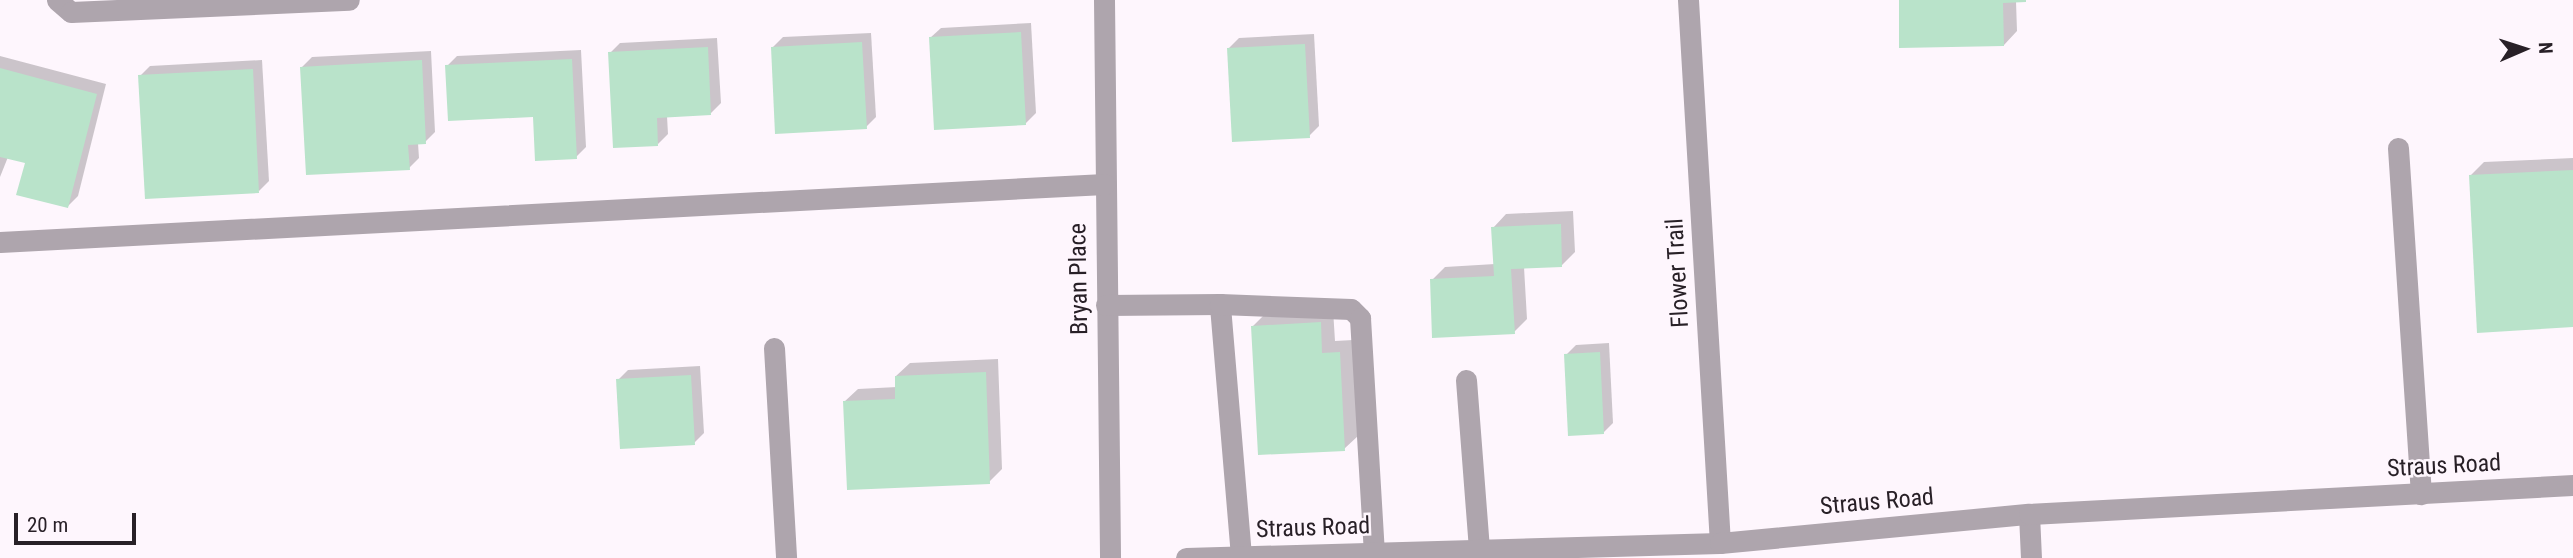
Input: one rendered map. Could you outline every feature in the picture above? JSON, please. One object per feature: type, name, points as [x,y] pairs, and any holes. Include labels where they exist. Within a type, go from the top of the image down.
[{"type":"street","points":[[64,6],[349,0]]},
{"type":"street","name":"Bryan Place","points":[[1104,0],[1110,558]]},
{"type":"street","name":"Flower Trail","points":[[1688,0],[1720,543]]},
{"type":"street","points":[[2398,148],[2421,494]]},
{"type":"street","points":[[0,242],[1104,184]]},
{"type":"street","points":[[1220,304],[1241,556]]},
{"type":"street","points":[[1106,306],[1220,304],[1351,309],[1360,318],[1374,553]]},
{"type":"street","points":[[774,348],[786,558]]},
{"type":"street","points":[[1466,380],[1479,550]]},
{"type":"street","name":"Straus Road","points":[[1186,558],[1720,543],[2029,514],[2573,485]]},
{"type":"street","points":[[2029,514],[2031,558]]},
{"type":"building","points":[[1899,0],[2026,2],[2003,3],[2004,46],[1899,48]]},
{"type":"building","points":[[1021,32],[1026,125],[934,130],[929,37]]},
{"type":"building","points":[[862,42],[867,129],[775,134],[771,47]]},
{"type":"building","points":[[1305,44],[1310,138],[1232,142],[1227,48]]},
{"type":"building","points":[[708,47],[711,115],[657,118],[658,146],[613,148],[608,52]]},
{"type":"building","points":[[572,59],[577,159],[535,161],[533,117],[448,121],[445,65]]},
{"type":"building","points":[[422,60],[426,144],[408,145],[410,170],[306,175],[300,67]]},
{"type":"building","points":[[0,68],[97,94],[68,208],[16,195],[25,163],[0,157]]},
{"type":"building","points":[[253,69],[259,193],[145,199],[138,75]]},
{"type":"building","points":[[2573,170],[2573,327],[2477,333],[2469,175]]},
{"type":"building","points":[[1561,224],[1562,267],[1511,269],[1515,334],[1432,338],[1430,279],[1494,276],[1491,227]]},
{"type":"building","points":[[1321,322],[1322,353],[1340,352],[1345,451],[1258,455],[1251,326]]},
{"type":"building","points":[[1600,352],[1604,434],[1568,436],[1564,354]]},
{"type":"building","points":[[986,372],[990,484],[847,490],[843,401],[895,399],[895,376]]},
{"type":"building","points":[[691,375],[695,445],[620,449],[616,379]]}]
